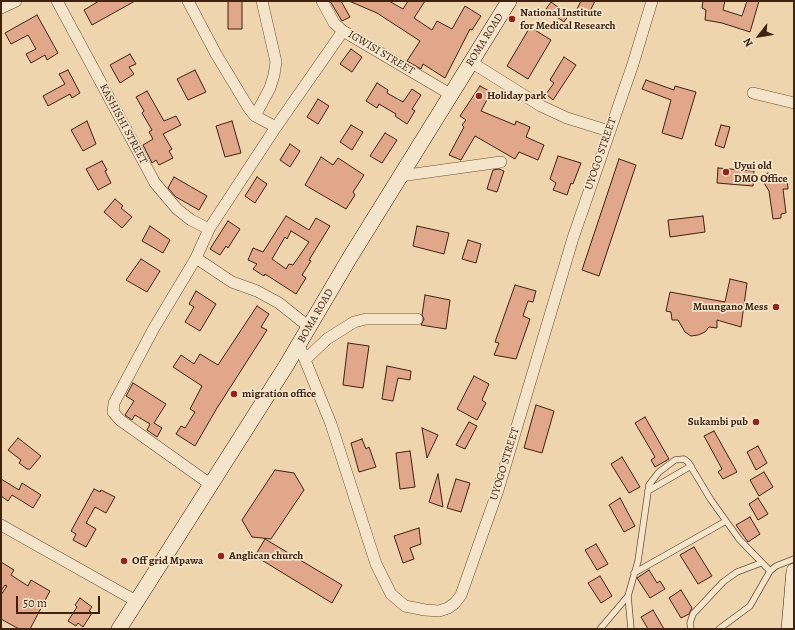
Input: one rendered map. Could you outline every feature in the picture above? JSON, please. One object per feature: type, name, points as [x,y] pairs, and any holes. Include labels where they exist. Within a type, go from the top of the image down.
[{"type":"main road","name":"BOMA ROAD","points":[[119,629],[299,345],[450,94],[509,1]]},
{"type":"main road","points":[[788,629],[794,571]]},
{"type":"street","points":[[1,8],[16,1]]},
{"type":"street","name":"KASHISHI STREET","points":[[57,1],[155,183],[177,209],[191,220],[209,229]]},
{"type":"street","points":[[188,1],[216,54],[241,96],[255,116],[276,127]]},
{"type":"street","points":[[255,116],[270,88],[276,62],[262,1]]},
{"type":"street","name":"IGWISI STREET","points":[[322,1],[334,23],[343,31],[450,94]]},
{"type":"street","name":"UYOGO STREET","points":[[299,345],[306,359],[335,436],[376,564],[391,594],[405,606],[438,611],[448,608],[455,603],[461,595],[498,490],[573,238],[633,64],[652,1]]},
{"type":"street","points":[[210,484],[120,420],[114,412],[114,403],[136,358],[196,258],[209,229],[276,127],[343,31]]},
{"type":"street","points":[[470,62],[542,106],[567,118],[609,131]]},
{"type":"street","points":[[753,93],[794,103]]},
{"type":"street","points":[[400,176],[501,162]]},
{"type":"street","points":[[196,258],[232,282],[257,291],[279,303],[309,327]]},
{"type":"street","points":[[306,359],[327,339],[354,322],[366,319],[417,319]]},
{"type":"street","points":[[1,525],[136,601]]},
{"type":"lane","points":[[631,629],[628,596],[639,555],[648,491],[653,478],[675,460],[684,459],[691,466],[726,521],[761,563],[770,571]]},
{"type":"lane","points":[[648,491],[691,466]]},
{"type":"lane","points":[[634,573],[726,521]]},
{"type":"lane","points":[[718,629],[750,606],[770,571],[776,566],[794,559]]},
{"type":"lane","points":[[690,629],[693,614],[723,582],[737,572],[761,563]]},
{"type":"lane","points":[[600,629],[628,596]]},
{"type":"building","points":[[99,1],[135,1],[92,25],[84,10]]},
{"type":"building","points":[[228,1],[242,1],[242,29],[228,29]]},
{"type":"building","points":[[330,1],[341,1],[350,17],[342,21]]},
{"type":"building","points":[[349,1],[389,1],[403,9],[408,1],[425,1],[414,18],[432,30],[437,21],[452,29],[465,6],[481,16],[472,30],[470,29],[445,78],[423,64],[421,69],[407,61],[420,41],[377,13]]},
{"type":"building","points":[[581,1],[595,1],[588,15],[577,9]]},
{"type":"building","points":[[703,1],[725,1],[723,10],[742,16],[747,1],[759,1],[750,32],[722,23],[705,20],[706,10],[702,8]]},
{"type":"building","points":[[551,2],[569,15],[564,22],[546,9]]},
{"type":"building","points":[[37,15],[58,53],[47,60],[45,55],[31,63],[26,54],[36,49],[28,35],[11,44],[5,33]]},
{"type":"building","points":[[530,27],[551,40],[528,79],[507,66]]},
{"type":"building","points":[[351,49],[362,57],[352,72],[340,64]]},
{"type":"building","points":[[130,54],[136,64],[129,67],[134,74],[120,83],[110,65]]},
{"type":"building","points":[[564,57],[576,65],[553,100],[546,94],[554,83],[550,80]]},
{"type":"building","points":[[68,70],[80,93],[72,98],[70,94],[48,106],[43,96],[65,84],[59,74]]},
{"type":"building","points":[[195,70],[206,92],[188,100],[177,79]]},
{"type":"building","points":[[646,80],[674,90],[675,86],[696,92],[682,139],[662,133],[671,100],[642,89]]},
{"type":"building","points":[[377,83],[388,90],[387,93],[403,102],[412,89],[421,95],[412,109],[415,111],[407,124],[395,116],[396,114],[379,104],[377,108],[366,101]]},
{"type":"building","points":[[480,86],[491,92],[481,111],[515,125],[516,121],[530,127],[526,137],[544,145],[538,160],[519,152],[515,159],[475,136],[461,160],[449,155],[464,127],[462,125],[466,120],[460,116]]},
{"type":"building","points":[[147,91],[164,121],[176,116],[181,125],[163,134],[172,149],[169,151],[173,158],[159,165],[156,160],[152,163],[143,145],[153,139],[149,132],[152,130],[142,113],[144,111],[136,97]]},
{"type":"building","points":[[318,99],[329,106],[318,124],[307,117]]},
{"type":"building","points":[[87,121],[96,144],[83,151],[71,130]]},
{"type":"building","points":[[232,121],[241,153],[225,157],[216,126]]},
{"type":"building","points":[[351,125],[363,132],[352,150],[340,142]]},
{"type":"building","points":[[721,125],[730,127],[724,148],[715,145]]},
{"type":"building","points":[[385,133],[397,140],[382,163],[370,156]]},
{"type":"building","points":[[290,144],[300,151],[290,167],[280,160]]},
{"type":"building","points":[[558,156],[581,163],[567,195],[553,190],[556,183],[550,179]]},
{"type":"building","points":[[321,157],[333,165],[338,158],[364,175],[353,192],[355,195],[346,209],[305,185]]},
{"type":"building","points":[[619,159],[636,165],[599,276],[582,270]]},
{"type":"building","points":[[102,161],[107,170],[105,171],[111,183],[98,190],[86,169]]},
{"type":"building","points":[[718,168],[754,171],[753,186],[717,183]]},
{"type":"building","points":[[499,169],[504,171],[497,192],[487,189],[493,170]]},
{"type":"building","points":[[768,173],[772,178],[787,179],[788,189],[783,189],[786,213],[781,214],[781,218],[773,219],[769,191],[761,178]]},
{"type":"building","points":[[174,177],[207,196],[199,210],[176,197],[168,188]]},
{"type":"building","points":[[257,177],[267,184],[255,203],[245,196]]},
{"type":"building","points":[[115,199],[123,206],[121,208],[132,217],[122,228],[104,212]]},
{"type":"building","points":[[286,216],[309,230],[316,218],[330,226],[309,260],[311,261],[302,275],[306,278],[296,294],[265,274],[264,276],[253,269],[257,264],[248,260],[253,248],[263,252]],"holes":[[[291,231],[309,242],[293,265],[289,264],[286,269],[272,259],[285,237],[287,239]]]},
{"type":"building","points":[[703,216],[705,232],[670,237],[668,220]]},
{"type":"building","points":[[228,221],[240,229],[228,248],[226,246],[220,255],[210,249]]},
{"type":"building","points":[[150,226],[170,240],[163,253],[142,241]]},
{"type":"building","points":[[417,226],[449,233],[444,254],[413,246]]},
{"type":"building","points":[[468,240],[481,244],[476,263],[462,259]]},
{"type":"building","points":[[141,259],[160,271],[147,292],[126,280]]},
{"type":"building","points":[[730,279],[747,283],[741,327],[717,320],[717,328],[709,327],[705,332],[691,336],[685,332],[678,320],[672,320],[671,312],[666,311],[670,292],[725,302]]},
{"type":"building","points":[[515,285],[536,291],[533,302],[528,301],[523,316],[530,319],[516,359],[494,355],[499,343],[495,342]]},
{"type":"building","points":[[196,291],[216,304],[200,331],[185,322],[194,307],[189,304]]},
{"type":"building","points":[[425,295],[450,300],[446,329],[421,325],[424,319],[422,315]]},
{"type":"building","points":[[257,306],[269,314],[261,327],[267,330],[217,408],[195,446],[176,434],[181,426],[185,428],[195,412],[190,409],[202,386],[173,367],[181,355],[194,364],[200,354],[218,365]]},
{"type":"building","points":[[348,343],[369,346],[363,388],[343,385]]},
{"type":"building","points":[[387,366],[411,371],[410,380],[398,378],[393,401],[382,399]]},
{"type":"building","points":[[474,376],[489,384],[482,400],[486,403],[477,420],[457,409]]},
{"type":"building","points":[[133,383],[166,404],[154,423],[162,428],[157,437],[147,430],[150,424],[135,415],[132,420],[125,415],[134,401],[126,396]]},
{"type":"building","points":[[536,405],[554,411],[542,453],[524,448]]},
{"type":"building","points":[[645,417],[669,459],[655,467],[651,460],[655,457],[635,423]]},
{"type":"building","points":[[469,422],[477,426],[465,449],[456,445]]},
{"type":"building","points":[[422,428],[438,435],[427,458]]},
{"type":"building","points":[[714,431],[737,472],[723,479],[718,472],[722,469],[704,436]]},
{"type":"building","points":[[18,438],[41,456],[30,469],[27,469],[19,463],[21,460],[8,450]]},
{"type":"building","points":[[362,439],[366,449],[369,447],[376,467],[359,472],[351,443]]},
{"type":"building","points":[[758,446],[767,463],[756,470],[747,452]]},
{"type":"building","points":[[410,451],[415,487],[400,489],[396,453]]},
{"type":"building","points":[[622,457],[640,487],[629,493],[611,464]]},
{"type":"building","points":[[275,470],[294,473],[304,490],[271,539],[252,537],[242,520]]},
{"type":"building","points":[[764,472],[773,487],[759,496],[750,480]]},
{"type":"building","points":[[438,474],[443,507],[429,502]]},
{"type":"building","points":[[1,479],[19,490],[22,483],[41,495],[33,508],[12,495],[8,501],[1,496]]},
{"type":"building","points":[[456,479],[470,483],[461,512],[447,508]]},
{"type":"building","points":[[94,489],[100,492],[101,490],[115,497],[106,513],[95,507],[86,523],[96,529],[86,547],[73,540],[76,534],[71,531]]},
{"type":"building","points":[[620,498],[635,526],[624,532],[609,505]]},
{"type":"building","points":[[758,498],[768,514],[758,520],[749,504]]},
{"type":"building","points":[[750,517],[760,534],[748,542],[736,525]]},
{"type":"building","points":[[419,528],[421,544],[410,548],[414,559],[403,563],[394,536]]},
{"type":"building","points":[[265,539],[342,585],[332,603],[255,556]]},
{"type":"building","points":[[596,544],[608,564],[597,570],[585,550]]},
{"type":"building","points":[[694,547],[712,576],[698,584],[680,555]]},
{"type":"building","points":[[1,562],[14,570],[11,575],[28,586],[31,580],[50,591],[30,629],[19,629],[1,619],[1,595],[7,586],[5,585],[1,591]]},
{"type":"building","points":[[649,570],[657,583],[660,581],[665,589],[650,598],[637,578]]},
{"type":"building","points":[[600,576],[612,596],[601,603],[588,583]]},
{"type":"building","points":[[681,590],[692,608],[689,614],[681,618],[669,598]]},
{"type":"building","points":[[80,598],[92,607],[89,611],[92,613],[83,627],[78,623],[76,626],[68,621],[77,607],[75,605]]},
{"type":"building","points":[[653,610],[664,629],[648,629],[641,617]]},
{"type":"place","name":"National Institute for Medical Research","points":[[512,19]]},
{"type":"place","name":"Holiday park","points":[[479,96]]},
{"type":"place","name":"Uyui old DMO Office","points":[[726,172]]},
{"type":"place","name":"Muungano Mess","points":[[776,307]]},
{"type":"place","name":"migration office","points":[[234,394]]},
{"type":"place","name":"Sukambi pub","points":[[756,422]]},
{"type":"place","name":"Anglican church","points":[[221,556]]},
{"type":"place","name":"Off grid Mpawa","points":[[124,561]]}]
